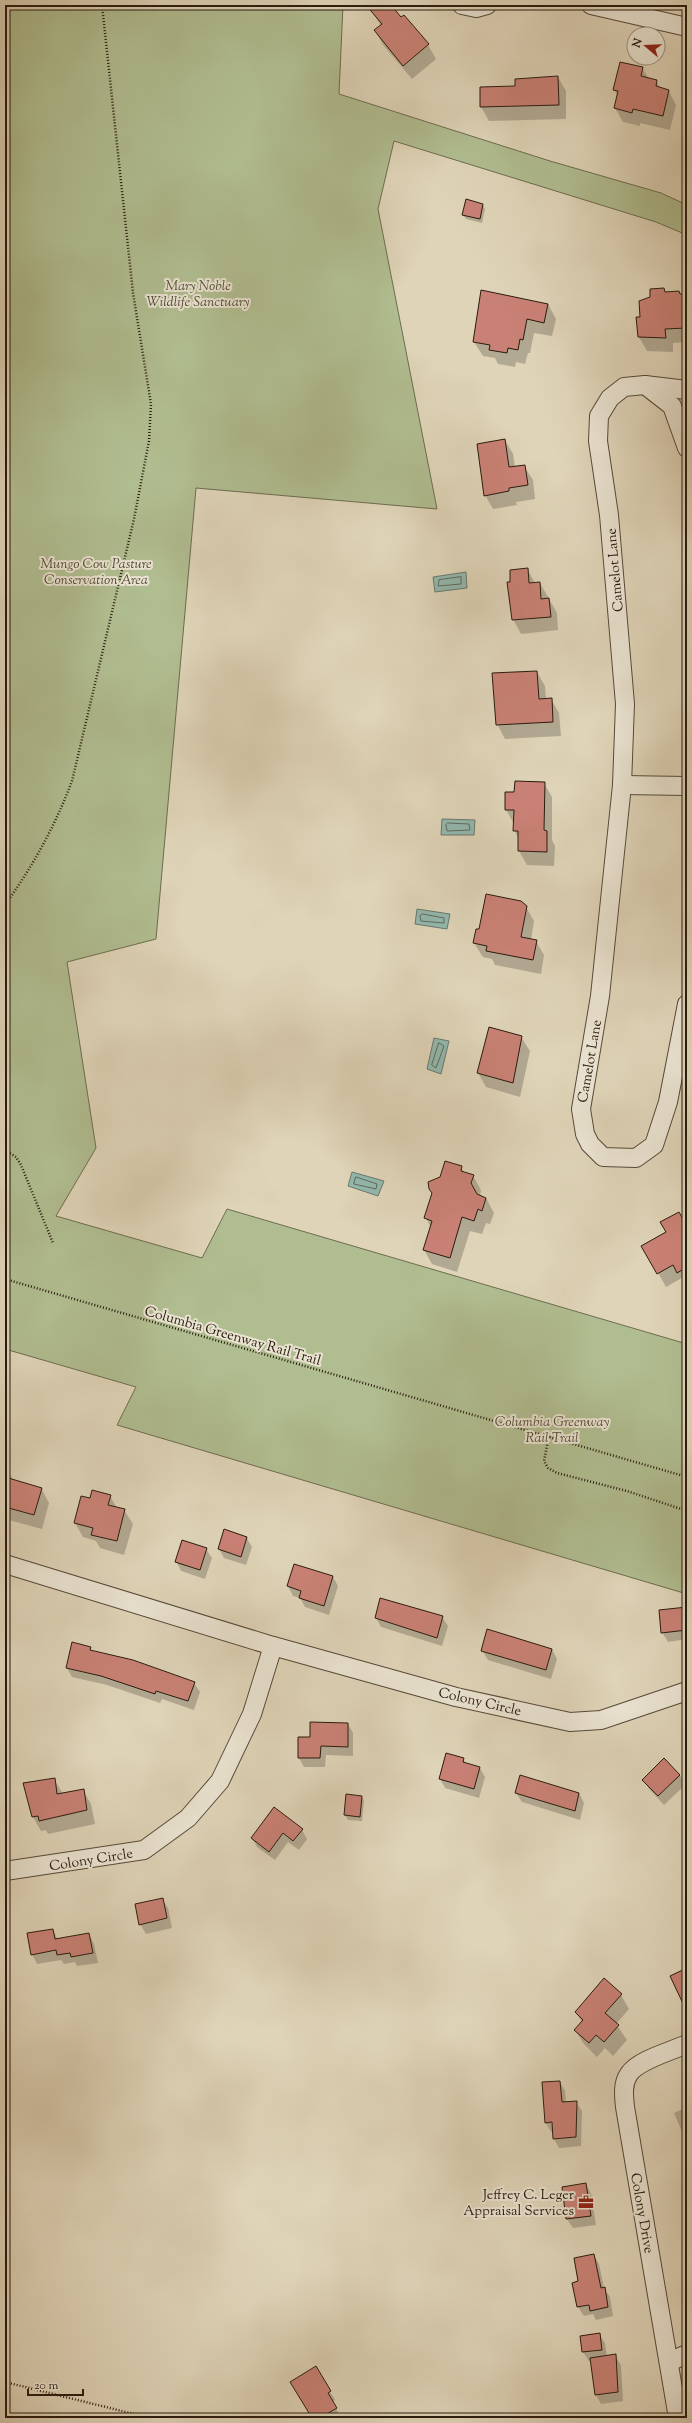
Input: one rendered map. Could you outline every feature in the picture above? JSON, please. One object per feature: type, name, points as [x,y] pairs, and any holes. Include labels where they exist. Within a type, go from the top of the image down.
[{"type":"street","points":[[462,5],[476,8],[487,5]]},
{"type":"street","points":[[591,5],[687,27]]},
{"type":"street","points":[[645,385],[672,406],[687,448]]},
{"type":"street","name":"Camelot Lane","points":[[687,390],[645,385],[624,387],[610,398],[599,416],[598,442],[609,515],[625,704],[622,784],[600,996],[580,1108],[585,1134],[590,1144],[603,1157],[636,1158],[654,1145],[668,1102],[687,1004]]},
{"type":"street","points":[[622,784],[687,786]]},
{"type":"street","name":"Colony Circle","points":[[5,1564],[273,1646],[456,1697],[570,1722],[601,1720],[687,1691]]},
{"type":"street","name":"Colony Circle","points":[[5,1871],[144,1850],[188,1818],[220,1781],[252,1714],[273,1646]]},
{"type":"street","name":"Colony Drive","points":[[678,2418],[624,2108],[624,2087],[629,2073],[643,2063],[687,2044]]},
{"type":"street","points":[[669,2362],[687,2354]]},
{"type":"path","points":[[5,905],[43,846],[59,814],[72,781],[134,519],[149,441],[151,404],[133,293],[102,5]]},
{"type":"path","points":[[5,1150],[16,1157],[21,1164],[53,1243]]},
{"type":"path","name":"Columbia Greenway Rail Trail","points":[[5,1279],[687,1477]]},
{"type":"path","points":[[549,1436],[544,1461],[548,1468],[557,1473],[627,1491],[687,1511]]},
{"type":"path","points":[[5,2382],[138,2413],[150,2418]]},
{"type":"green space","points":[[5,5],[343,5],[339,94],[550,161],[661,193],[687,205],[687,235],[656,222],[394,141],[378,209],[437,509],[196,488],[156,939],[67,962],[96,1148],[56,1216],[202,1258],[227,1209],[687,1344],[687,1594],[117,1425],[136,1387],[5,1349]]},
{"type":"water","points":[[466,572],[467,588],[435,592],[433,577]]},
{"type":"water","points":[[442,819],[475,820],[474,835],[441,835]]},
{"type":"water","points":[[417,909],[450,914],[447,929],[415,924]]},
{"type":"water","points":[[434,1038],[449,1041],[441,1074],[427,1069]]},
{"type":"water","points":[[352,1172],[384,1181],[378,1196],[348,1186]]},
{"type":"building","points":[[366,5],[391,5],[401,17],[404,15],[429,44],[403,66],[374,30],[382,24]]},
{"type":"building","points":[[620,62],[626,63],[626,66],[643,67],[641,76],[657,80],[656,86],[669,90],[663,116],[633,109],[632,113],[614,108],[618,91],[613,90]]},
{"type":"building","points":[[558,76],[559,105],[480,107],[480,87],[515,86],[515,79]]},
{"type":"building","points":[[466,199],[483,204],[480,219],[462,215]]},
{"type":"building","points":[[664,288],[665,292],[679,291],[680,294],[687,293],[687,328],[665,329],[666,338],[638,337],[636,317],[640,317],[639,301],[650,297],[650,289]]},
{"type":"building","points":[[481,290],[548,304],[544,323],[527,319],[523,340],[520,339],[518,350],[508,348],[507,353],[489,350],[490,345],[473,342]]},
{"type":"building","points":[[505,439],[509,467],[525,465],[528,485],[509,488],[509,491],[484,496],[477,444]]},
{"type":"building","points":[[528,568],[529,583],[540,582],[541,599],[549,598],[551,617],[512,620],[507,582],[510,582],[510,570]]},
{"type":"building","points":[[537,671],[539,699],[552,698],[553,722],[496,725],[492,673]]},
{"type":"building","points":[[515,781],[545,782],[544,830],[547,831],[547,852],[518,851],[518,831],[513,831],[514,810],[505,810],[505,792],[514,792]]},
{"type":"building","points":[[486,894],[521,901],[527,906],[521,937],[537,940],[533,960],[486,951],[487,946],[473,943],[476,929],[479,929]]},
{"type":"building","points":[[489,1027],[522,1036],[513,1083],[477,1073]]},
{"type":"building","points":[[445,1161],[462,1166],[461,1171],[474,1175],[471,1183],[477,1194],[486,1198],[482,1211],[478,1209],[474,1221],[462,1217],[450,1258],[423,1250],[432,1221],[424,1218],[432,1193],[429,1189],[428,1182],[440,1177]]},
{"type":"building","points":[[679,1212],[687,1226],[687,1267],[677,1273],[673,1265],[657,1274],[641,1246],[666,1232],[660,1222]]},
{"type":"building","points":[[5,1477],[42,1488],[34,1515],[5,1507]]},
{"type":"building","points":[[92,1490],[111,1495],[108,1505],[125,1509],[117,1541],[91,1535],[93,1528],[74,1523],[81,1496],[90,1498]]},
{"type":"building","points":[[224,1529],[247,1537],[241,1557],[218,1549]]},
{"type":"building","points":[[182,1540],[207,1548],[200,1570],[175,1562]]},
{"type":"building","points":[[294,1564],[333,1576],[324,1606],[299,1598],[301,1591],[287,1586]]},
{"type":"building","points":[[380,1598],[443,1616],[437,1638],[375,1618]]},
{"type":"building","points":[[687,1607],[687,1630],[661,1633],[659,1610]]},
{"type":"building","points":[[487,1629],[552,1649],[546,1670],[481,1651]]},
{"type":"building","points":[[72,1642],[91,1647],[90,1650],[133,1660],[195,1682],[188,1701],[156,1691],[155,1694],[101,1676],[66,1668]]},
{"type":"building","points":[[310,1722],[348,1723],[348,1747],[321,1746],[320,1758],[298,1758],[298,1737],[310,1737]]},
{"type":"building","points":[[446,1753],[464,1758],[463,1762],[480,1767],[474,1789],[439,1779]]},
{"type":"building","points":[[664,1758],[680,1775],[658,1796],[642,1780]]},
{"type":"building","points":[[520,1775],[579,1793],[575,1811],[515,1793]]},
{"type":"building","points":[[55,1778],[57,1794],[84,1789],[87,1810],[39,1821],[38,1816],[32,1817],[23,1783]]},
{"type":"building","points":[[346,1794],[362,1796],[360,1817],[344,1815]]},
{"type":"building","points":[[274,1807],[303,1829],[293,1841],[283,1833],[269,1852],[251,1838]]},
{"type":"building","points":[[163,1898],[167,1918],[139,1925],[135,1904]]},
{"type":"building","points":[[53,1929],[55,1939],[89,1933],[93,1953],[71,1957],[70,1953],[57,1955],[56,1950],[31,1955],[27,1933]]},
{"type":"building","points":[[687,1968],[687,2012],[670,1976]]},
{"type":"building","points":[[604,1978],[622,1994],[605,2013],[619,2025],[604,2042],[596,2035],[589,2043],[574,2030],[583,2020],[575,2012]]},
{"type":"building","points":[[560,2081],[562,2102],[577,2101],[576,2137],[553,2139],[552,2122],[545,2123],[542,2082]]},
{"type":"building","points":[[586,2183],[591,2216],[566,2219],[562,2187]]},
{"type":"building","points":[[594,2254],[601,2288],[605,2287],[608,2307],[590,2311],[589,2305],[577,2307],[572,2283],[578,2281],[574,2258]]},
{"type":"building","points":[[600,2333],[602,2350],[582,2352],[580,2336]]},
{"type":"building","points":[[616,2354],[618,2392],[595,2395],[590,2358]]},
{"type":"building","points":[[316,2366],[331,2391],[328,2393],[337,2408],[320,2418],[312,2418],[290,2382]]},
{"type":"place","name":"Jeffrey C. Leger Appraisal Services","points":[[586,2202]]},
{"type":"park label","name":"Mary Noble Wildlife Sanctuary","points":[[198,294]]},
{"type":"park label","name":"Mungo Cow Pasture Conservation Area","points":[[96,572]]}]
